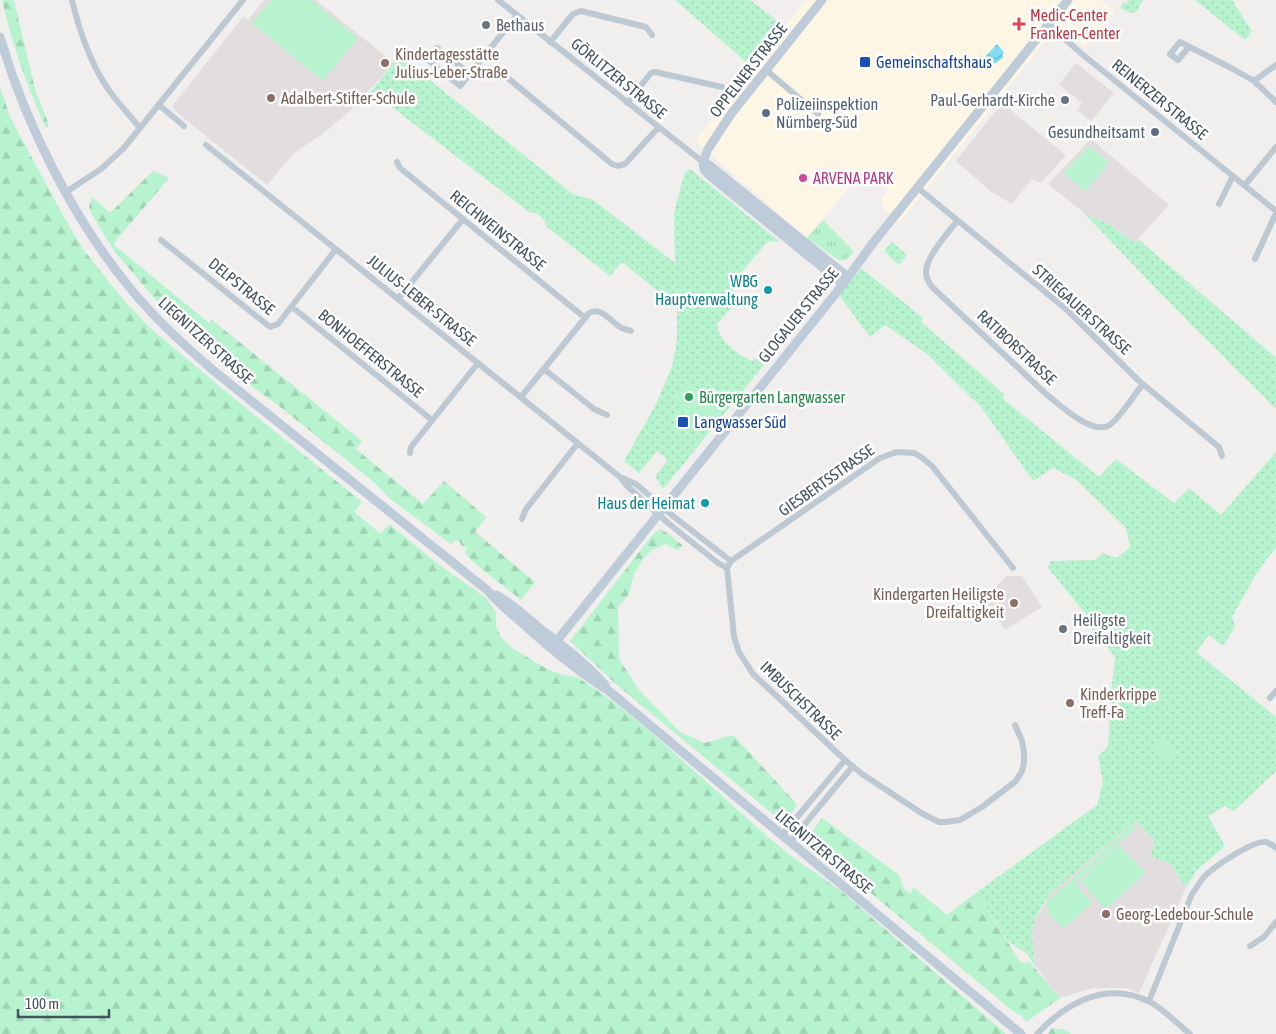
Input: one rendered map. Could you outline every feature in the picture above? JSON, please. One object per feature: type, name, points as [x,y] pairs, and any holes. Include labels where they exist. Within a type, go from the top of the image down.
[{"type":"main road","name":"OPPELNER STRASSE","points":[[703,162],[725,122],[822,0]]},
{"type":"main road","name":"GLOGAUER STRASSE","points":[[553,644],[1068,0]]},
{"type":"main road","name":"LIEGNITZER STRASSE","points":[[0,37],[8,64],[26,109],[41,144],[66,192],[121,278],[173,335],[207,365],[487,590],[501,598],[553,644],[596,675],[609,691],[1021,1034]]},
{"type":"main road","name":"GÖRLITZER STRASSE","points":[[703,162],[704,168],[709,175],[846,280]]},
{"type":"street","points":[[72,0],[82,38],[95,66],[113,95],[140,127]]},
{"type":"street","points":[[66,192],[90,178],[112,160],[159,105],[243,0]]},
{"type":"street","name":"GÖRLITZER STRASSE","points":[[498,0],[627,104],[703,162]]},
{"type":"street","points":[[550,42],[573,14],[581,11],[646,27],[652,35]]},
{"type":"street","points":[[470,74],[437,48],[428,60],[460,86],[470,74],[517,15]]},
{"type":"street","name":"REINERZER STRASSE","points":[[1048,25],[1246,185],[1276,212],[1255,259]]},
{"type":"street","points":[[1189,47],[1254,82],[1276,102]]},
{"type":"street","points":[[1254,82],[1276,65]]},
{"type":"street","points":[[498,70],[612,164],[618,166],[625,164],[658,128]]},
{"type":"street","points":[[766,70],[818,114]]},
{"type":"street","points":[[627,104],[652,73],[655,72],[722,87]]},
{"type":"street","points":[[159,105],[184,126]]},
{"type":"street","name":"JULIUS-LEBER-STRASSE","points":[[206,145],[620,477],[636,484],[661,511]]},
{"type":"street","points":[[1246,185],[1276,147]]},
{"type":"street","name":"REICHWEINSTRASSE","points":[[397,162],[400,168],[584,317]]},
{"type":"street","points":[[1219,204],[1233,176]]},
{"type":"street","name":"STRIEGAUER STRASSE","points":[[918,188],[1066,309],[1143,384],[1219,448],[1222,456]]},
{"type":"street","points":[[398,298],[463,219]]},
{"type":"street","name":"RATIBORSTRASSE","points":[[957,221],[928,260],[925,271],[927,280],[932,287],[1046,394],[1061,407],[1091,426],[1100,428],[1111,424],[1143,384]]},
{"type":"street","name":"DELPSTRASSE","points":[[161,240],[270,327],[278,324],[336,249]]},
{"type":"street","name":"BONHOEFFERSTRASSE","points":[[292,307],[432,420]]},
{"type":"street","points":[[521,397],[584,317],[594,310],[599,310],[621,328],[631,331]]},
{"type":"street","points":[[410,453],[411,447],[478,362]]},
{"type":"street","points":[[544,369],[594,409],[607,415]]},
{"type":"street","points":[[522,519],[526,509],[578,443]]},
{"type":"street","name":"GIESBERTSSTRASSE","points":[[731,561],[880,458],[897,452],[905,452],[914,453],[932,466],[1013,568]]},
{"type":"street","points":[[661,511],[731,561],[727,568],[718,564],[661,511]]},
{"type":"street","name":"IMBUSCHSTRASSE","points":[[727,568],[734,637],[747,667],[845,760],[923,814],[939,822],[953,822],[968,816],[1016,781],[1024,763],[1022,741],[1015,725]]},
{"type":"street","points":[[1270,698],[1276,691]]},
{"type":"street","name":"IMBUSCHSTRASSE","points":[[782,835],[845,760]]},
{"type":"street","points":[[790,842],[853,766]]},
{"type":"street","points":[[1149,1001],[1192,894],[1202,879],[1214,869],[1252,846],[1264,842],[1276,848]]},
{"type":"street","points":[[1250,946],[1264,937],[1276,922]]},
{"type":"street","points":[[1038,1034],[1056,1015],[1082,999],[1103,994],[1136,997],[1149,1001],[1190,1034]]},
{"type":"shaded area","name":"Adalbert-Stifter-Schule","points":[[264,0],[316,0],[394,63],[352,109],[324,133],[294,153],[267,185],[175,111],[172,106],[243,17],[248,20]]},
{"type":"shaded area","points":[[806,0],[1101,0],[1115,11],[1085,47],[1057,26],[899,223],[886,211],[881,200],[888,191],[875,177],[869,181],[862,172],[807,238],[695,141]]},
{"type":"shaded area","points":[[1076,63],[1114,93],[1091,121],[1077,110],[1082,103],[1059,84]]},
{"type":"shaded area","points":[[1002,103],[1066,155],[1041,183],[1032,179],[1012,204],[990,191],[956,161]]},
{"type":"shaded area","points":[[1091,139],[1169,205],[1134,243],[1112,226],[1084,213],[1048,184]]},
{"type":"shaded area","name":"Kindergarten Heiligste Dreifaltigkeit","points":[[1007,576],[1022,576],[1042,607],[1005,630],[989,605],[990,596],[997,585]]},
{"type":"shaded area","name":"Georg-Ledebour-Schule","points":[[1135,821],[1155,840],[1186,888],[1139,993],[1126,988],[1093,988],[1060,998],[1036,967],[1032,943],[1033,923],[1051,893]]},
{"type":"green space","points":[[2,0],[14,0],[35,89],[49,125],[46,128],[10,33]]},
{"type":"green space","points":[[271,0],[311,0],[358,38],[323,81],[252,23]]},
{"type":"green space","points":[[675,0],[750,0],[785,27],[753,68]]},
{"type":"green space","points":[[1129,0],[1143,0],[1136,12],[1131,13],[1120,8],[1124,2],[1126,4]]},
{"type":"green space","points":[[1195,0],[1232,0],[1252,31],[1245,40]]},
{"type":"green space","points":[[402,58],[574,195],[592,199],[675,263],[674,212],[685,172],[690,169],[780,242],[768,241],[729,287],[741,297],[717,324],[718,330],[725,342],[740,354],[752,361],[755,358],[764,365],[664,488],[659,484],[660,482],[656,475],[668,460],[657,451],[639,473],[624,461],[656,404],[672,367],[677,340],[677,307],[622,262],[610,276],[547,227],[540,216],[529,212],[371,91],[394,63]]},
{"type":"green space","points":[[0,87],[11,119],[83,249],[122,298],[149,327],[362,502],[354,512],[381,534],[389,524],[442,567],[486,598],[496,613],[496,626],[501,637],[512,648],[547,669],[563,675],[577,677],[610,699],[653,734],[768,837],[791,856],[840,890],[1006,1034],[0,1034]]},
{"type":"green space","points":[[1089,146],[1109,163],[1085,191],[1064,173]]},
{"type":"green space","points":[[153,171],[169,178],[114,245],[209,323],[212,320],[362,441],[356,449],[423,504],[444,481],[486,517],[475,532],[535,582],[521,600],[473,562],[465,553],[467,548],[462,546],[459,541],[454,541],[451,544],[389,498],[375,483],[279,406],[234,373],[188,333],[153,297],[113,249],[91,213],[89,206],[92,197],[110,213]]},
{"type":"green space","points":[[1084,213],[1112,226],[1134,243],[1138,239],[1276,358],[1276,409],[1165,298]]},
{"type":"green space","points":[[823,220],[854,251],[847,259],[840,261],[807,238]]},
{"type":"green space","points":[[892,242],[907,255],[899,265],[884,251]]},
{"type":"green space","points":[[861,268],[923,318],[921,322],[1005,395],[1002,398],[1099,477],[1116,459],[1174,503],[1189,488],[1221,515],[1276,452],[1276,548],[1257,573],[1232,617],[1235,627],[1223,646],[1209,635],[1196,652],[1276,717],[1276,771],[1234,811],[1225,806],[1208,816],[1225,846],[1196,871],[1186,888],[1170,863],[1151,857],[1154,840],[1135,821],[1051,893],[1044,903],[1035,920],[1032,936],[1036,967],[1027,954],[1008,941],[977,892],[1097,805],[1103,782],[1098,756],[1108,747],[1115,658],[1098,633],[1095,634],[1086,621],[1085,613],[1048,568],[1051,561],[1095,560],[1103,553],[1117,558],[1130,547],[1126,528],[1075,479],[1053,468],[1033,481],[981,407],[926,353],[885,325],[870,337],[839,295]]},
{"type":"green space","name":"Bürgergarten Langwasser","points":[[686,382],[705,399],[693,413],[674,396]]},
{"type":"green space","points":[[714,393],[727,404],[711,422],[698,411]]},
{"type":"green space","points":[[660,529],[683,546],[677,550],[665,544],[652,550],[643,559],[634,574],[629,594],[618,607],[619,659],[639,690],[680,732],[705,743],[733,735],[795,802],[797,806],[785,819],[780,820],[617,685],[570,641],[654,533]]},
{"type":"green space","points":[[1165,736],[1180,752],[1169,762],[1154,747]]},
{"type":"green space","points":[[822,818],[899,875],[905,890],[911,894],[913,887],[947,915],[977,892],[1020,962],[1026,963],[1028,960],[1060,998],[1026,1022],[1022,1016],[1014,1012],[806,839]]},
{"type":"green space","points":[[1133,824],[1136,828],[1075,883],[1092,903],[1063,929],[1046,910],[1048,908],[1045,904]]},
{"type":"green space","points":[[1119,845],[1145,873],[1106,909],[1080,881]]},
{"type":"green space","points":[[1052,1028],[1066,1030],[1072,1034],[1048,1034]]},
{"type":"water","points":[[997,44],[1004,52],[1002,56],[1004,57],[996,63],[986,63],[980,55],[984,58]]},
{"type":"place","name":"Medic-Center Franken-Center","points":[[1019,24]]},
{"type":"place","name":"Bethaus","points":[[486,25]]},
{"type":"place","name":"Gemeinschaftshaus","points":[[865,62]]},
{"type":"place","name":"Kindertagesstätte Julius-Leber-Straße","points":[[385,63]]},
{"type":"place","name":"Adalbert-Stifter-Schule","points":[[271,98]]},
{"type":"place","name":"Paul-Gerhardt-Kirche","points":[[1065,100]]},
{"type":"place","name":"Polizeiinspektion Nürnberg-Süd","points":[[766,113]]},
{"type":"place","name":"Gesundheitsamt","points":[[1155,132]]},
{"type":"place","name":"ARVENA PARK","points":[[803,178]]},
{"type":"place","name":"WBG Hauptverwaltung","points":[[768,290]]},
{"type":"place","name":"Bürgergarten Langwasser","points":[[689,397]]},
{"type":"place","name":"Langwasser Süd","points":[[683,422]]},
{"type":"place","name":"Haus der Heimat","points":[[705,503]]},
{"type":"place","name":"Kindergarten Heiligste Dreifaltigkeit","points":[[1014,603]]},
{"type":"place","name":"Heiligste Dreifaltigkeit","points":[[1063,629]]},
{"type":"place","name":"Kinderkrippe Treff-Fa","points":[[1070,703]]},
{"type":"place","name":"Georg-Ledebour-Schule","points":[[1106,914]]}]
